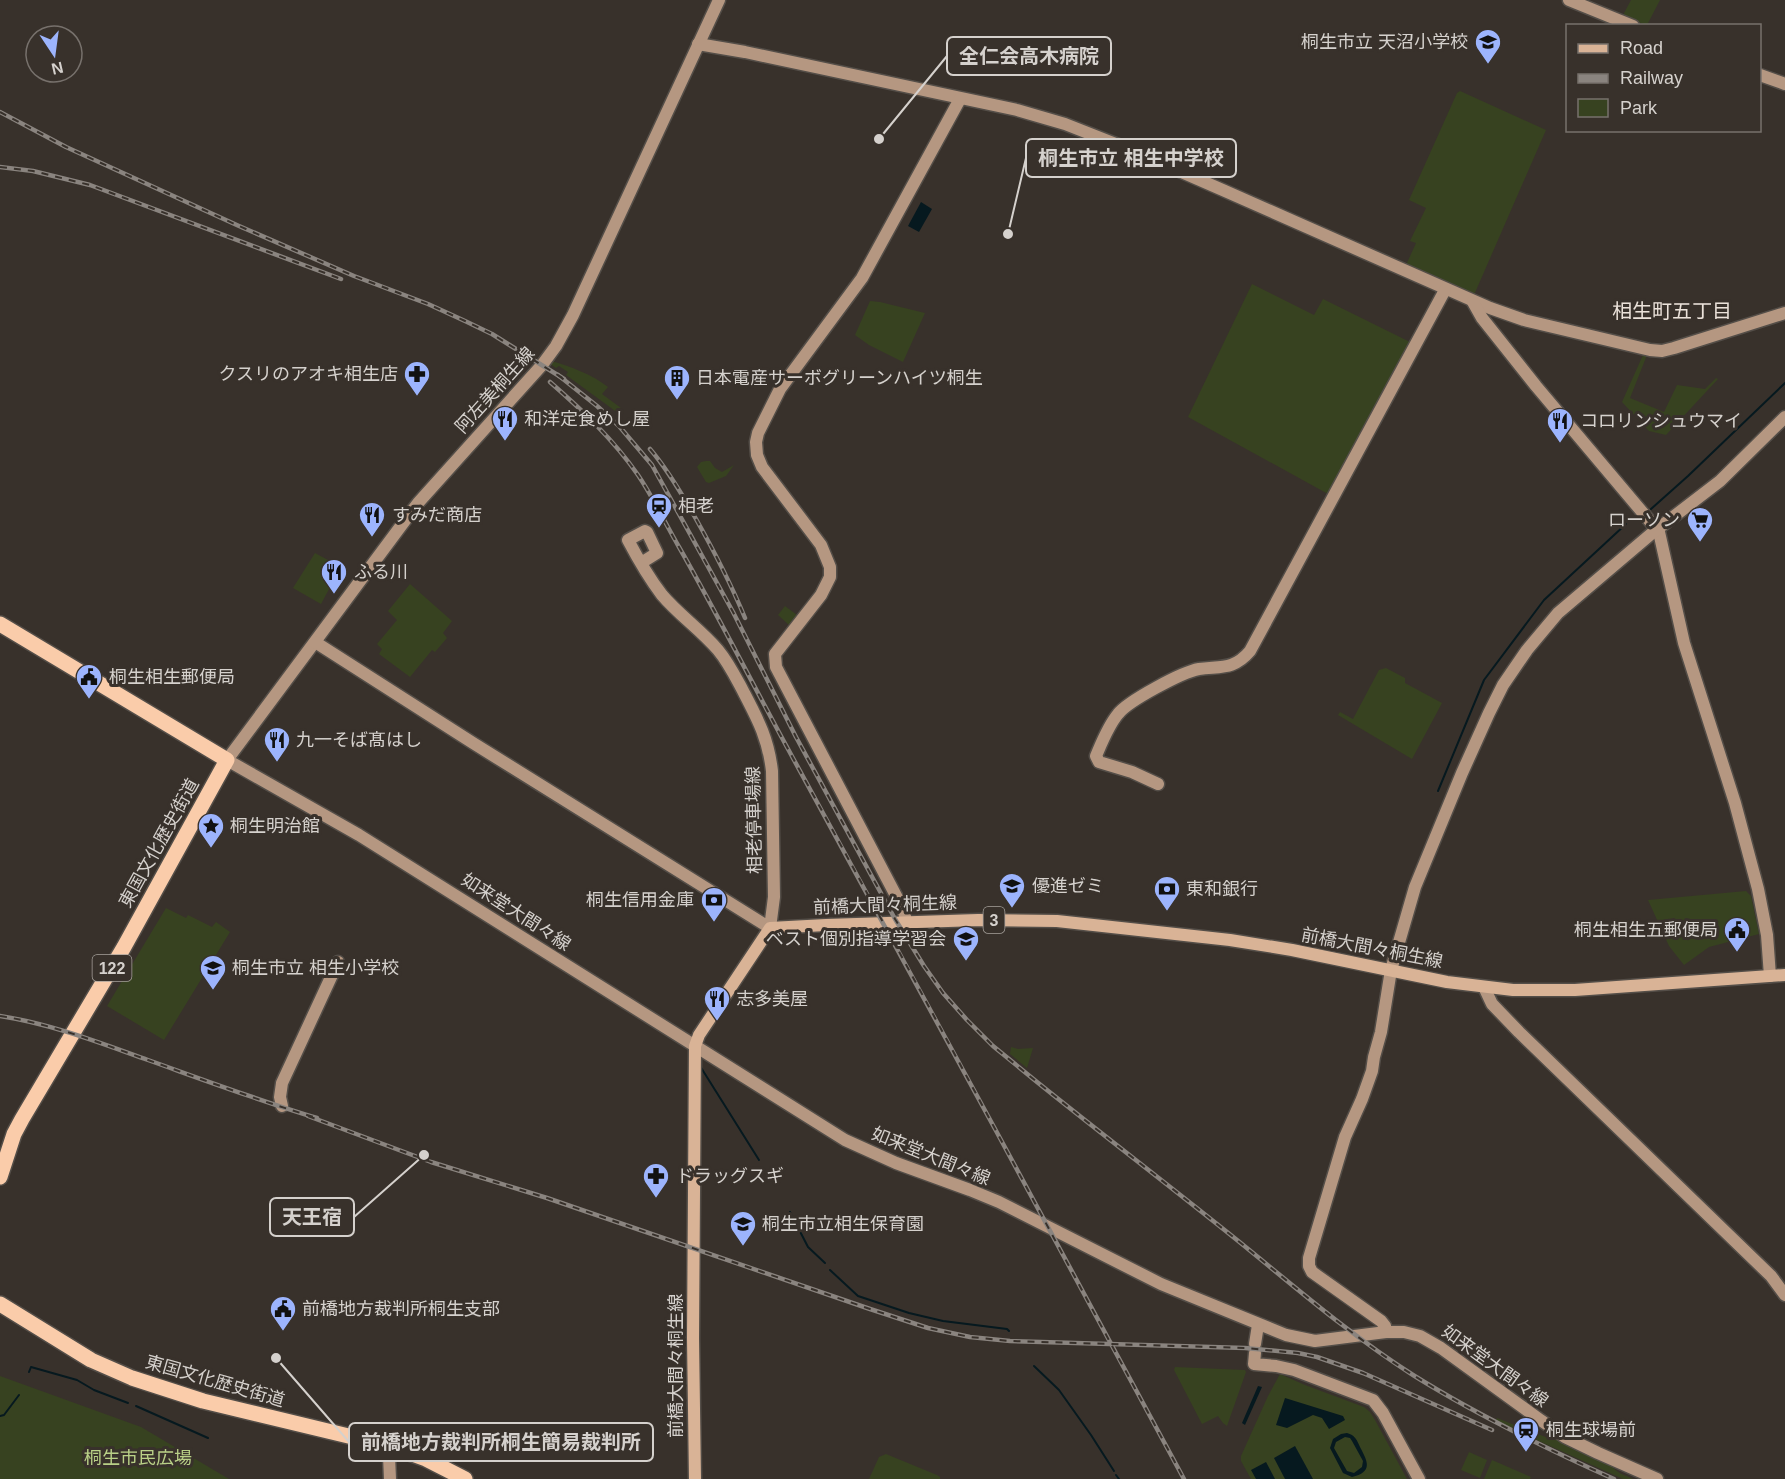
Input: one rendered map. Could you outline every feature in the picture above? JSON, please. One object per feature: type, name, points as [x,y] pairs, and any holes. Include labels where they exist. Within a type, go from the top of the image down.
[{"type":"highway","points":[[0,624],[227,760]]},
{"type":"highway","name":"東国文化歴史街道","points":[[0,1177],[14,1134],[22,1119],[124,947],[227,760]]},
{"type":"highway","name":"東国文化歴史街道","points":[[0,1304],[91,1360],[132,1378],[203,1401],[390,1446],[426,1459],[465,1479]]},
{"type":"main road","name":"前橋大間々桐生線","points":[[695,1479],[693,1328],[695,1046],[699,1035],[770,928],[1018,920],[1102,925],[1230,940],[1447,982],[1513,990],[1551,991],[1785,975]]},
{"type":"street","name":"阿左美桐生線","points":[[227,760],[418,503],[530,379],[556,346],[573,315],[719,0]]},
{"type":"street","points":[[1569,0],[1628,24]]},
{"type":"street","points":[[698,44],[1032,114],[1084,131],[1234,195],[1445,290],[1524,320],[1656,351],[1674,348],[1785,313]]},
{"type":"street","points":[[1761,75],[1785,84]]},
{"type":"street","points":[[906,922],[904,911],[776,667],[775,654],[821,595],[830,577],[830,567],[821,545],[762,466],[757,455],[756,442],[780,389],[853,291],[873,260],[960,99]]},
{"type":"street","points":[[1158,784],[1097,760],[1096,756],[1114,720],[1126,706],[1165,684],[1193,671],[1232,665],[1250,651],[1445,290]]},
{"type":"street","points":[[1473,302],[1482,318],[1536,386],[1657,529],[1661,537],[1684,643],[1735,803],[1758,889],[1767,941],[1770,976]]},
{"type":"street","points":[[1386,1332],[1384,1323],[1316,1275],[1310,1269],[1309,1262],[1345,1137],[1372,1071],[1391,970],[1407,914],[1426,857],[1480,731],[1503,686],[1527,650],[1558,613],[1657,529],[1720,481],[1785,417]]},
{"type":"street","name":"相老停車場線","points":[[641,563],[657,553],[645,531],[628,540],[641,563],[666,600],[724,658],[765,733],[772,771],[774,897],[770,928]]},
{"type":"street","points":[[315,642],[770,928]]},
{"type":"street","name":"如来堂大間々線","points":[[227,760],[368,841],[845,1140],[896,1163],[999,1202],[1161,1284],[1294,1338],[1315,1341],[1386,1332],[1404,1332],[1420,1336],[1429,1340],[1565,1437],[1657,1479]]},
{"type":"street","points":[[282,1107],[280,1097],[282,1083],[338,962]]},
{"type":"street","points":[[1484,987],[1492,1004],[1512,1025],[1771,1276],[1785,1296]]},
{"type":"street","points":[[1258,1325],[1254,1364],[1294,1370],[1373,1400],[1387,1419],[1419,1479]]},
{"type":"street","points":[[390,1446],[390,1479]]},
{"type":"green space","points":[[1631,0],[1660,0],[1648,24],[1622,17]]},
{"type":"green space","points":[[1460,91],[1546,130],[1474,295],[1406,265],[1416,243],[1410,241],[1426,208],[1409,200],[1457,93]]},
{"type":"green space","points":[[1252,284],[1314,315],[1323,299],[1410,342],[1328,494],[1188,417]]},
{"type":"green space","points":[[870,301],[925,313],[903,362],[869,345],[855,335]]},
{"type":"green space","points":[[1643,355],[1647,355],[1630,398],[1664,412],[1677,385],[1705,389],[1716,378],[1718,379],[1666,435],[1649,431],[1622,402]]},
{"type":"green space","points":[[551,361],[581,371],[608,387],[602,394],[621,408],[618,413],[566,375],[568,372],[549,363]]},
{"type":"green space","points":[[710,461],[722,472],[734,465],[726,476],[709,483],[697,467],[701,462]]},
{"type":"green space","points":[[315,553],[341,567],[321,604],[293,588]]},
{"type":"green space","points":[[410,584],[452,621],[443,633],[447,638],[435,652],[432,650],[410,677],[379,654],[382,649],[377,644],[397,620],[388,611]]},
{"type":"green space","points":[[785,606],[797,615],[789,625],[778,615]]},
{"type":"green space","points":[[1386,668],[1405,678],[1405,683],[1442,703],[1412,759],[1338,715],[1340,712],[1353,719],[1379,670]]},
{"type":"green space","points":[[1746,891],[1751,896],[1759,934],[1709,947],[1684,965],[1669,946],[1648,900]]},
{"type":"green space","points":[[166,908],[186,918],[188,915],[212,927],[216,922],[230,932],[164,1040],[107,1006]]},
{"type":"green space","points":[[1011,1047],[1033,1048],[1027,1068],[1010,1054]]},
{"type":"green space","points":[[1175,1367],[1245,1370],[1227,1426],[1218,1416],[1202,1424],[1174,1370]]},
{"type":"green space","points":[[1280,1374],[1364,1407],[1375,1420],[1407,1479],[1251,1479],[1241,1461],[1241,1456]]},
{"type":"green space","name":"桐生市民広場","points":[[0,1376],[141,1427],[229,1479],[0,1479]]},
{"type":"green space","points":[[1497,1418],[1553,1440],[1556,1436],[1612,1465],[1617,1471],[1633,1479],[1623,1479],[1530,1437],[1496,1420]]},
{"type":"green space","points":[[1469,1452],[1487,1460],[1480,1478],[1461,1470]]},
{"type":"green space","points":[[886,1454],[937,1475],[940,1479],[869,1479],[879,1457]]},
{"type":"green space","points":[[1492,1460],[1531,1477],[1530,1479],[1484,1479]]},
{"type":"water","points":[[921,202],[932,209],[919,232],[908,226]]},
{"type":"water","points":[[1258,1386],[1262,1387],[1245,1425],[1242,1423]]},
{"type":"water","points":[[1285,1398],[1343,1416],[1345,1420],[1329,1429],[1322,1418],[1313,1415],[1287,1428],[1276,1425]]},
{"type":"water","points":[[1347,1433],[1354,1436],[1365,1457],[1366,1469],[1359,1475],[1352,1477],[1343,1473],[1330,1448],[1333,1439]],"holes":[[[1345,1437],[1350,1438],[1363,1461],[1362,1467],[1354,1473],[1347,1471],[1334,1448],[1336,1442]]]},
{"type":"water","points":[[1295,1446],[1313,1479],[1285,1479],[1274,1458]]},
{"type":"water","points":[[1266,1462],[1275,1479],[1256,1479],[1251,1470]]},
{"type":"waterway","points":[[1651,509],[1785,383]]},
{"type":"waterway","points":[[1438,791],[1484,680],[1544,600],[1626,524]]},
{"type":"waterway","points":[[700,1066],[759,1160]]},
{"type":"waterway","points":[[790,1212],[808,1247],[825,1263]]},
{"type":"waterway","points":[[830,1270],[858,1296],[909,1313],[943,1321],[1009,1331]]},
{"type":"waterway","points":[[1034,1366],[1059,1390],[1114,1471]]},
{"type":"waterway","points":[[29,1372],[31,1367],[77,1380],[94,1390],[128,1403]]},
{"type":"waterway","points":[[0,1416],[4,1415],[19,1395]]},
{"type":"waterway","points":[[136,1406],[208,1438]]},
{"type":"waterway","points":[[1116,1475],[1119,1479]]},
{"type":"railway","points":[[0,112],[66,147],[239,226],[465,321],[492,334],[564,379]]},
{"type":"railway","points":[[0,167],[33,171],[90,185],[341,279]]},
{"type":"railway","points":[[558,375],[619,426],[652,465],[733,612],[796,737],[895,919],[943,993],[967,1020],[993,1046],[1037,1082],[1367,1344],[1462,1404],[1614,1479]]},
{"type":"railway","points":[[550,382],[608,437],[649,492],[1184,1479]]},
{"type":"railway","points":[[650,449],[669,474],[696,519],[745,618]]},
{"type":"railway","points":[[0,1016],[76,1035],[317,1118]]},
{"type":"railway","points":[[308,1116],[431,1162],[547,1198],[928,1328],[970,1337],[1010,1341],[1245,1348],[1298,1353],[1363,1373],[1492,1430]]},
{"type":"place","name":"桐生市立 天沼小学校","points":[[1488,65]]},
{"type":"place","name":"全仁会高木病院","points":[[879,139]]},
{"type":"place","name":"桐生市立 相生中学校","points":[[1008,234]]},
{"type":"place","name":"クスリのアオキ相生店","points":[[417,397]]},
{"type":"place","name":"日本電産サーボグリーンハイツ桐生","points":[[677,401]]},
{"type":"place","name":"和洋定食めし屋","points":[[505,442]]},
{"type":"place","name":"コロリンシュウマイ","points":[[1560,444]]},
{"type":"place","name":"相老","points":[[659,529]]},
{"type":"place","name":"すみだ商店","points":[[372,538]]},
{"type":"place","name":"ローソン","points":[[1700,543]]},
{"type":"place","name":"ふる川","points":[[334,595]]},
{"type":"place","name":"桐生相生郵便局","points":[[89,700]]},
{"type":"place","name":"九一そば髙はし","points":[[277,763]]},
{"type":"place","name":"桐生明治館","points":[[211,849]]},
{"type":"place","name":"優進ゼミ","points":[[1012,909]]},
{"type":"place","name":"東和銀行","points":[[1167,912]]},
{"type":"place","name":"桐生信用金庫","points":[[714,923]]},
{"type":"place","name":"桐生相生五郵便局","points":[[1737,953]]},
{"type":"place","name":"ベスト個別指導学習会","points":[[966,962]]},
{"type":"place","name":"桐生市立 相生小学校","points":[[213,991]]},
{"type":"place","name":"志多美屋","points":[[717,1022]]},
{"type":"place","name":"天王宿","points":[[424,1155]]},
{"type":"place","name":"ドラッグスギ","points":[[656,1199]]},
{"type":"place","name":"桐生市立相生保育園","points":[[743,1247]]},
{"type":"place","name":"前橋地方裁判所桐生支部","points":[[283,1332]]},
{"type":"place","name":"前橋地方裁判所桐生簡易裁判所","points":[[276,1358]]},
{"type":"place","name":"桐生球場前","points":[[1526,1453]]},
{"type":"district","name":"相生町五丁目","points":[[1672,311]]}]
